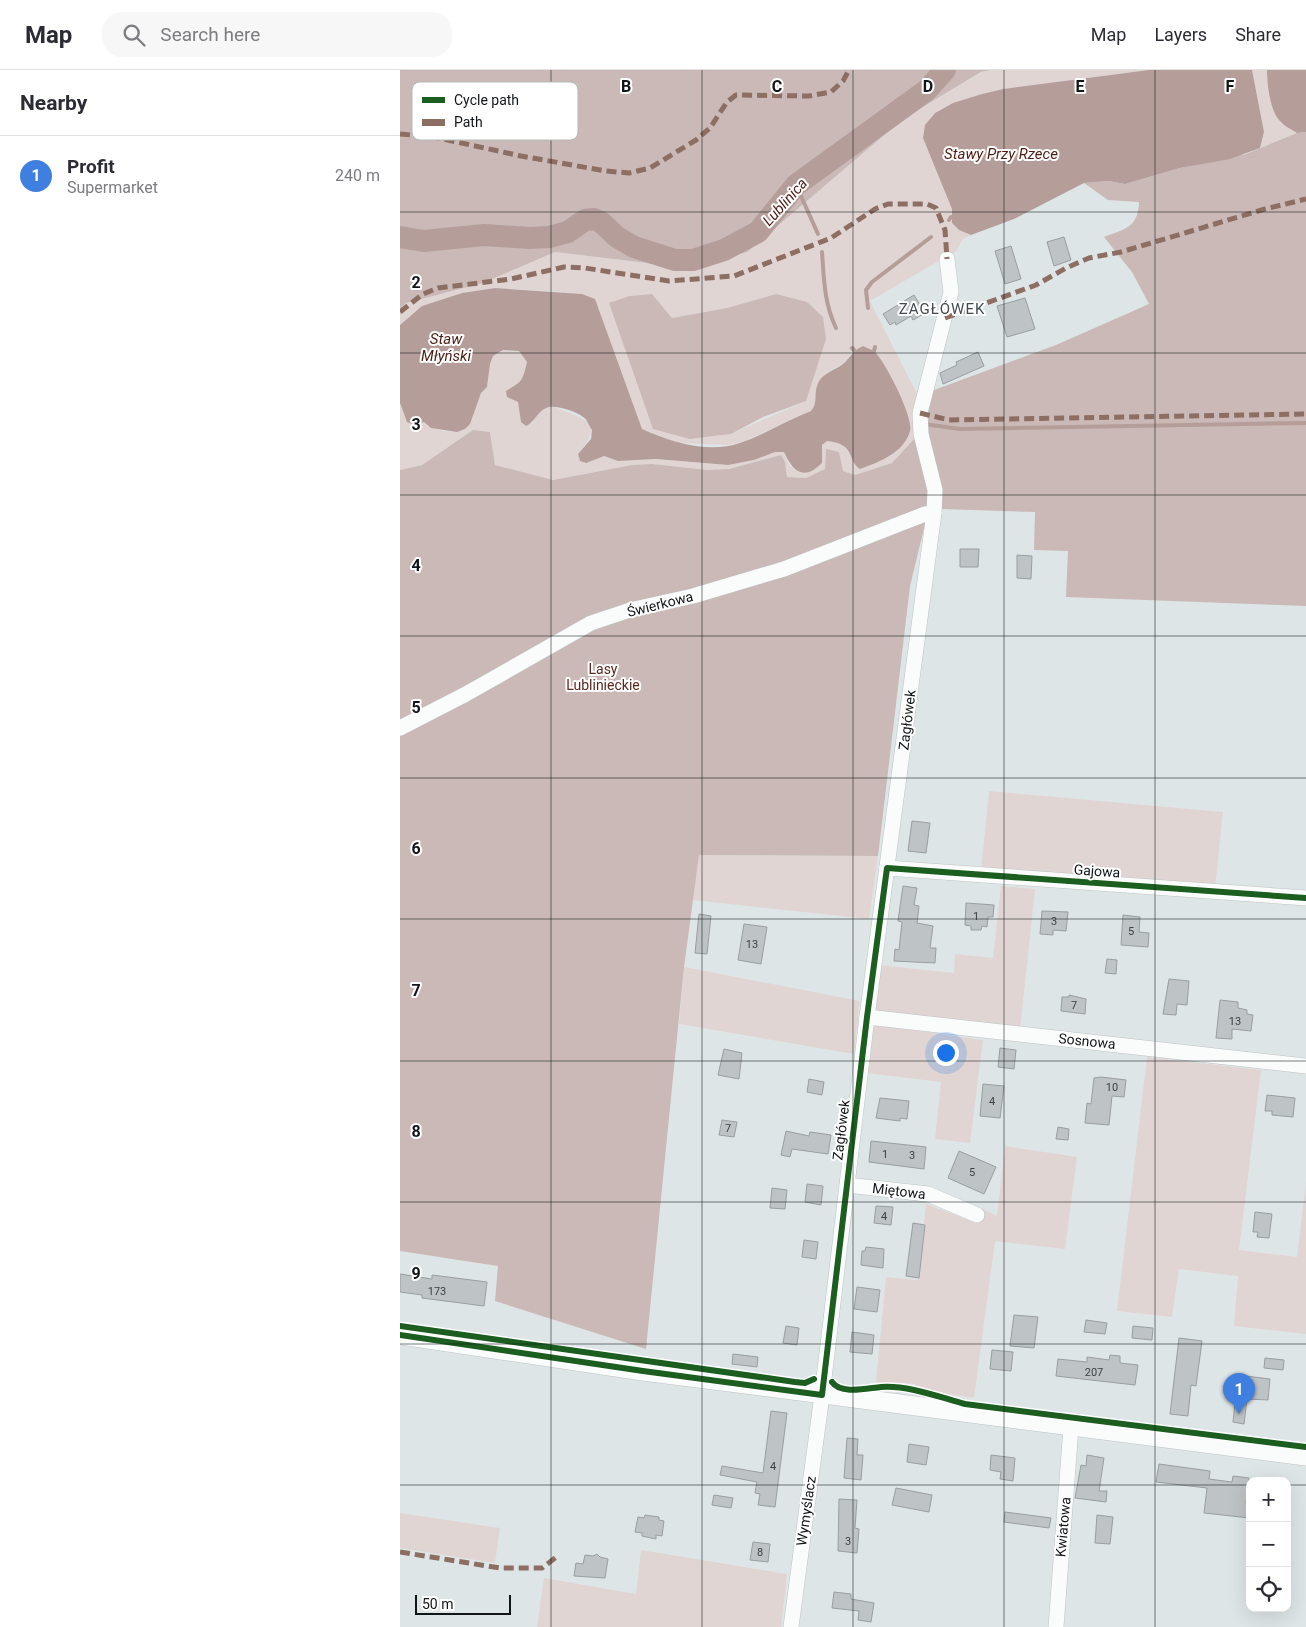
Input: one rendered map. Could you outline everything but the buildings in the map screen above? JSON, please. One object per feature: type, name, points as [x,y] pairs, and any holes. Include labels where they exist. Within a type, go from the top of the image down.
[{"type":"street","name":"Zagłówek","points":[[822,1395],[867,1016],[934,513],[935,490],[921,434],[920,413],[951,292],[947,259]]},
{"type":"street","name":"Świerkowa","points":[[400,728],[466,694],[591,623],[630,610],[752,579],[806,561],[925,514],[934,513]]},
{"type":"street","name":"Gajowa","points":[[887,868],[1306,898]]},
{"type":"street","name":"Sosnowa","points":[[867,1016],[1306,1066]]},
{"type":"street","name":"Miętowa","points":[[847,1185],[928,1194],[977,1215]]},
{"type":"street","points":[[400,1335],[652,1373],[1306,1456]]},
{"type":"street","name":"Wymyślacz","points":[[791,1627],[822,1395]]},
{"type":"street","name":"Kwiatowa","points":[[1056,1627],[1071,1427]]},
{"type":"shaded area","points":[[990,70],[1149,70],[1003,89],[958,102],[941,109],[930,118],[923,138],[953,209],[952,223],[959,230],[971,235],[963,239],[956,251],[870,301],[918,396],[915,438],[892,463],[855,475],[843,471],[826,449],[825,469],[806,478],[787,477],[785,462],[781,455],[729,469],[708,470],[652,464],[632,465],[553,480],[495,465],[490,432],[473,430],[422,465],[400,470],[400,403],[404,416],[415,425],[424,422],[433,428],[443,431],[460,431],[465,429],[481,393],[487,387],[493,356],[503,350],[519,351],[527,362],[522,380],[514,388],[509,389],[532,424],[542,410],[551,406],[586,421],[590,426],[590,437],[578,454],[604,456],[618,461],[656,459],[728,465],[754,460],[775,452],[784,452],[790,467],[827,441],[843,445],[850,452],[853,461],[860,469],[891,456],[910,433],[854,350],[844,363],[826,373],[818,384],[816,406],[812,411],[740,443],[728,445],[676,443],[642,429],[562,292],[495,288],[462,293],[422,306],[400,325],[400,308],[406,303],[483,283],[555,252],[689,268],[747,252],[903,119],[982,72]],"holes":[[[652,294],[672,318],[727,308],[776,294],[806,401],[731,434],[690,439],[609,304],[629,296]]]},
{"type":"shaded area","points":[[1252,70],[1267,70],[1267,79],[1281,123],[1297,133],[1260,148],[1264,132]]},
{"type":"shaded area","points":[[989,791],[1223,812],[1215,888],[981,871]]},
{"type":"shaded area","points":[[699,855],[878,856],[869,919],[692,900]]},
{"type":"shaded area","points":[[1001,886],[1035,889],[1020,1030],[878,1014],[873,1007],[878,965],[954,973],[955,954],[993,958]]},
{"type":"shaded area","points":[[684,967],[860,1001],[854,1054],[679,1024]]},
{"type":"shaded area","points":[[876,1025],[983,1040],[970,1143],[935,1139],[941,1082],[866,1073],[869,1033]]},
{"type":"shaded area","points":[[1147,1057],[1261,1070],[1239,1250],[1297,1257],[1306,1182],[1306,1334],[1234,1326],[1238,1276],[1179,1269],[1172,1317],[1117,1311]]},
{"type":"shaded area","points":[[1005,1146],[1077,1157],[1065,1249],[995,1241],[974,1398],[915,1388],[915,1384],[903,1383],[903,1386],[876,1382],[886,1277],[918,1280],[926,1204],[971,1221],[979,1221],[981,1208],[997,1216]]},
{"type":"shaded area","points":[[400,1513],[500,1528],[495,1563],[400,1548]]},
{"type":"shaded area","points":[[641,1550],[787,1574],[781,1627],[537,1627],[544,1578],[636,1594]]},
{"type":"green space","points":[[400,70],[990,70],[981,72],[903,119],[747,252],[689,268],[555,252],[483,283],[406,303],[400,308]]},
{"type":"green space","points":[[1306,132],[1306,606],[1066,597],[1068,551],[1034,550],[1035,512],[941,509],[942,493],[918,396],[1056,345],[1149,304],[1132,272],[1104,237],[1124,229],[1133,222],[1138,211],[1139,202],[1108,200],[1084,183],[1108,181],[1125,184],[1180,168],[1246,154],[1297,133]]},
{"type":"green space","points":[[652,294],[672,318],[727,308],[776,294],[807,302],[823,317],[826,339],[806,401],[763,417],[731,434],[690,439],[653,429],[609,303],[629,296]]},
{"type":"green space","name":"Lasy Lublinieckie","points":[[473,430],[490,432],[495,465],[553,480],[632,465],[652,464],[708,470],[729,469],[781,455],[785,462],[787,477],[806,478],[825,469],[826,449],[839,452],[843,471],[855,475],[892,463],[915,438],[930,481],[926,520],[910,586],[878,856],[699,855],[684,967],[646,1349],[495,1301],[498,1266],[400,1251],[400,470],[422,465]]},
{"type":"water","name":"Stawy Przy Rzece","points":[[1149,70],[1252,70],[1264,132],[1260,148],[1230,159],[1180,168],[1125,184],[1108,181],[1084,183],[1014,219],[971,235],[959,230],[952,223],[952,209],[923,138],[925,125],[935,113],[953,103],[1003,89]]},
{"type":"water","points":[[1267,70],[1306,70],[1306,132],[1297,133],[1277,117],[1270,97]]},
{"type":"water","name":"Staw Młyński","points":[[495,288],[582,294],[595,299],[642,429],[665,438],[690,445],[715,447],[740,443],[758,436],[811,411],[815,402],[816,389],[821,378],[843,364],[854,352],[863,346],[874,351],[885,366],[908,414],[910,431],[907,439],[897,451],[883,460],[860,469],[843,445],[827,441],[822,445],[822,463],[816,469],[804,473],[791,465],[784,452],[775,452],[754,460],[728,465],[656,459],[618,461],[604,456],[586,463],[580,461],[578,454],[591,439],[592,430],[586,419],[570,410],[550,407],[540,412],[526,426],[521,422],[518,402],[507,397],[506,391],[521,381],[527,362],[519,351],[503,350],[493,356],[487,387],[481,393],[470,424],[465,429],[457,432],[431,428],[424,422],[415,425],[407,422],[400,403],[400,325],[422,306],[462,293]]},
{"type":"waterway","name":"Lublinica","points":[[400,237],[424,241],[484,235],[530,238],[549,237],[568,232],[585,220],[594,219],[601,222],[617,237],[634,247],[675,260],[693,260],[724,250],[758,232],[796,185],[927,90],[945,70]]},
{"type":"waterway","points":[[796,185],[818,234]]},
{"type":"waterway","points":[[868,308],[866,290],[872,282],[931,237]]},
{"type":"waterway","points":[[822,252],[827,300],[836,328]]},
{"type":"waterway","points":[[874,351],[875,347]]},
{"type":"waterway","points":[[924,424],[960,429],[1306,423]]},
{"type":"marked path","points":[[448,140],[521,156],[606,171],[629,173],[650,168],[696,140],[710,128],[727,102],[736,95],[809,96],[831,92],[843,81],[849,70]]},
{"type":"marked path","points":[[400,134],[412,135]]},
{"type":"marked path","points":[[945,318],[1036,285],[1066,268],[1089,258],[1121,252],[1265,209],[1306,199]]},
{"type":"marked path","points":[[400,312],[423,294],[438,288],[511,279],[564,267],[585,268],[669,281],[734,276],[831,238],[875,209],[888,204],[927,204],[936,208],[945,230],[947,259]]},
{"type":"marked path","points":[[920,413],[949,420],[1306,414]]},
{"type":"marked path","points":[[400,1552],[500,1568],[542,1568],[559,1555]]},
{"type":"cycle path","points":[[400,1335],[822,1395],[867,1017],[887,868],[1306,898]]},
{"type":"cycle path","points":[[400,1326],[795,1382],[805,1383],[814,1379]]},
{"type":"cycle path","points":[[832,1382],[836,1386],[848,1390],[881,1387],[902,1388],[965,1404],[1306,1447]]},
{"type":"place","name":"Profit","points":[[1239,1414]]},
{"type":"district","name":"ZAGŁÓWEK","points":[[942,309]]}]
